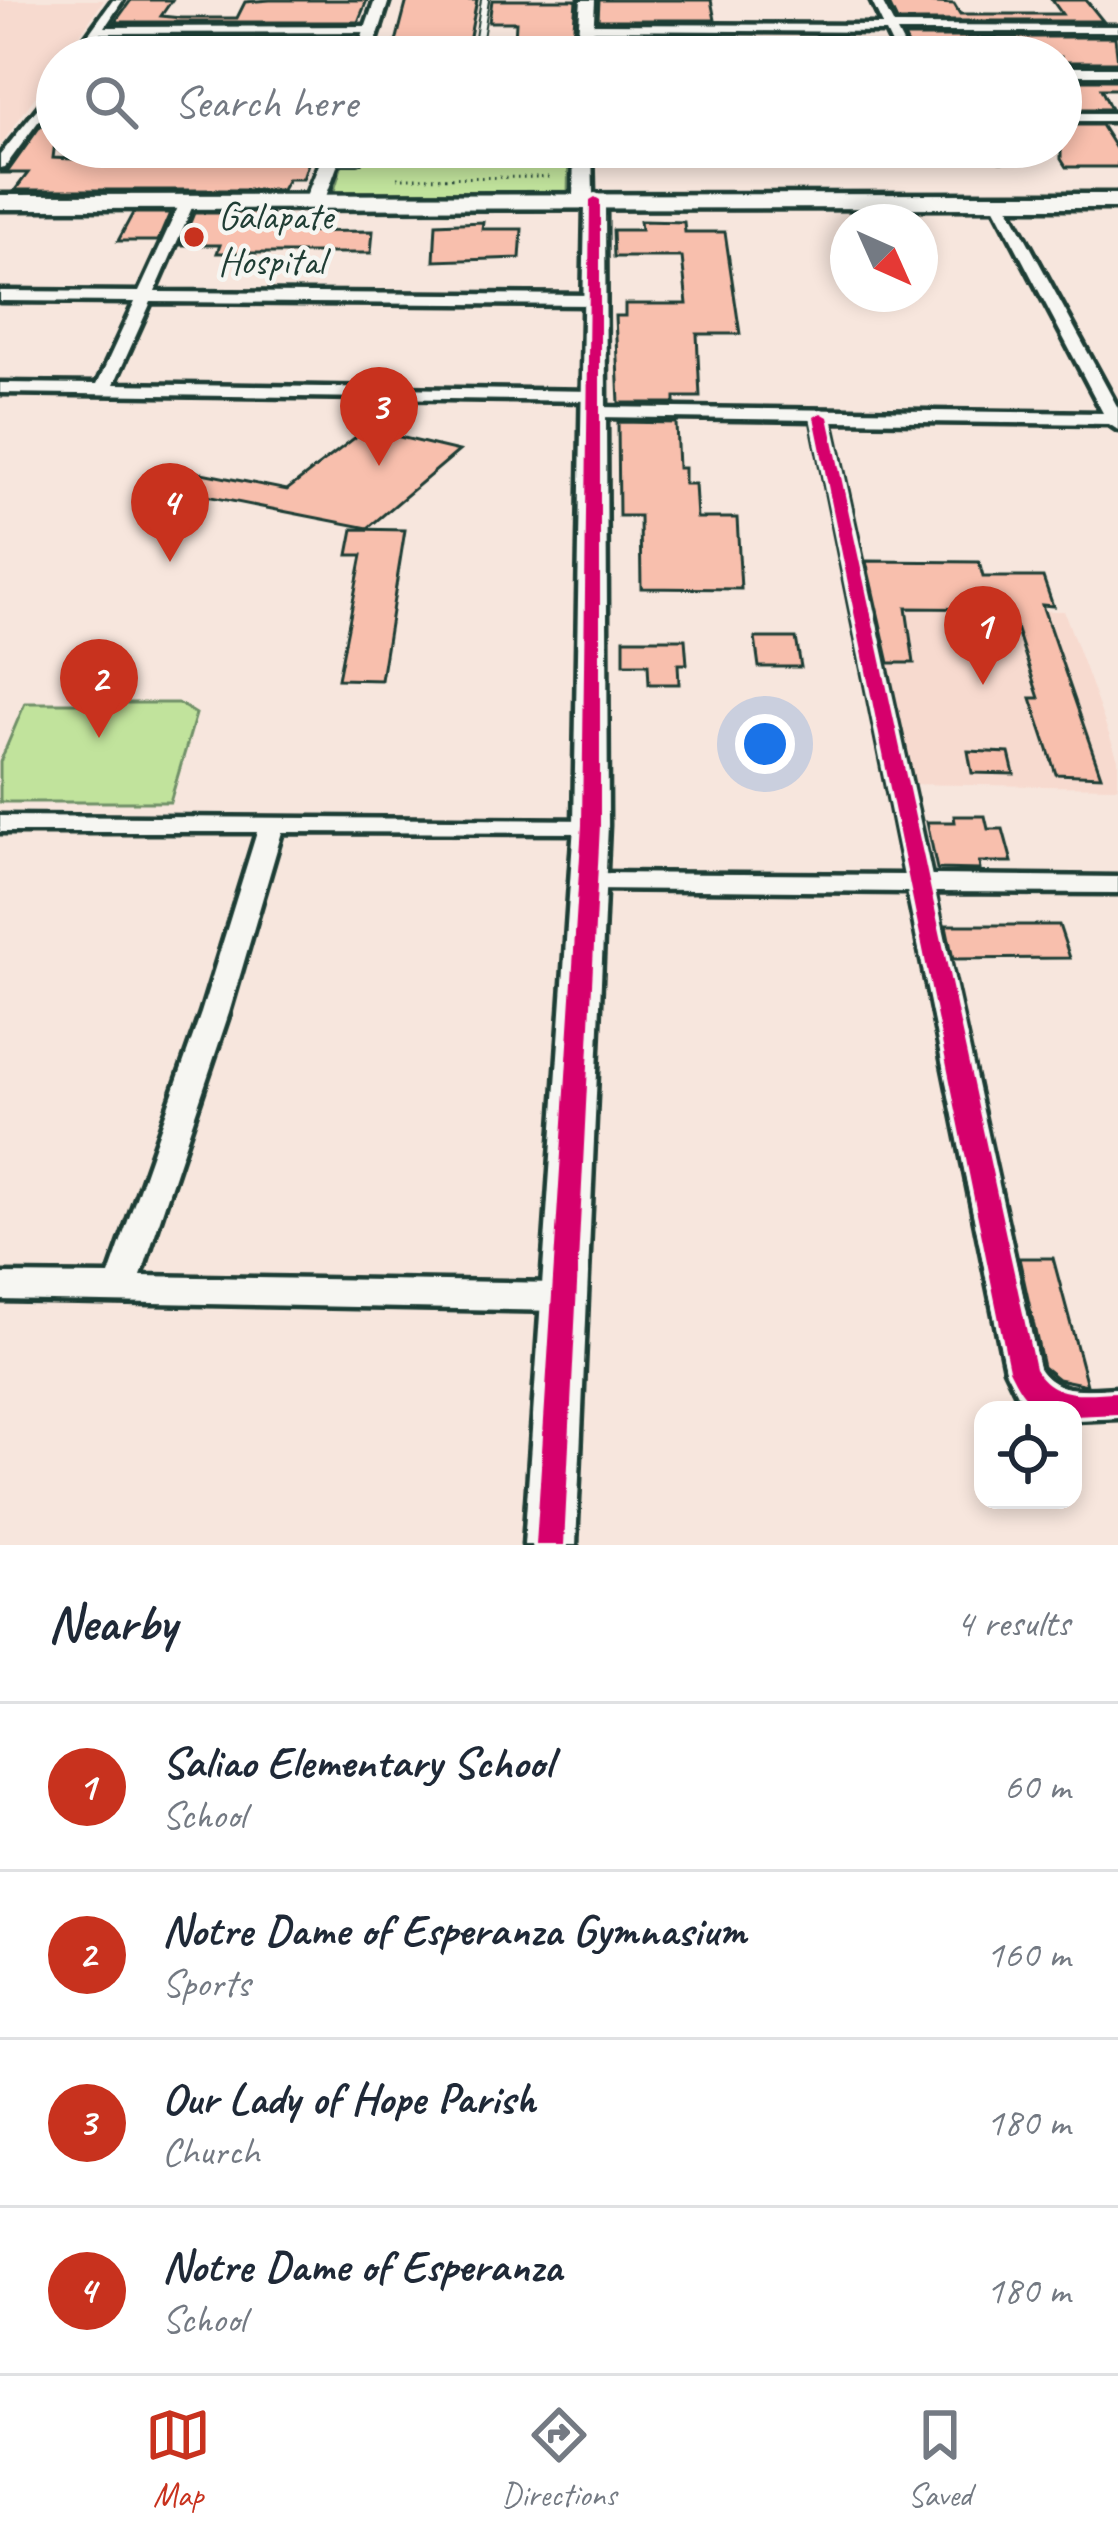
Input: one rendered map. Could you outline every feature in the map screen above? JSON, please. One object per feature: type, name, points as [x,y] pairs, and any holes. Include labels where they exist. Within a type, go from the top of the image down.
[{"type":"highway","points":[[0,202],[1118,201]]},
{"type":"street","points":[[93,36],[118,0]]},
{"type":"street","points":[[372,36],[382,0]]},
{"type":"street","points":[[585,36],[588,0]]},
{"type":"street","points":[[876,0],[894,36]]},
{"type":"street","points":[[585,27],[1118,29]]},
{"type":"street","points":[[97,30],[374,29]]},
{"type":"street","points":[[1082,70],[1118,71]]},
{"type":"street","points":[[1082,117],[1118,117]]},
{"type":"street","points":[[0,164],[36,120]]},
{"type":"street","points":[[314,202],[327,168]]},
{"type":"street","points":[[550,1545],[591,825],[595,300],[586,168]]},
{"type":"street","points":[[0,388],[595,404],[820,417],[1117,422],[998,200]]},
{"type":"street","points":[[103,390],[187,203]]},
{"type":"street","points":[[0,296],[595,300]]},
{"type":"street","points":[[820,417],[1028,1385],[1050,1402],[1118,1403]]},
{"type":"street","points":[[121,1287],[215,1012],[272,823]]},
{"type":"street","points":[[0,824],[591,825]]},
{"type":"street","points":[[589,881],[1118,884]]},
{"type":"street","points":[[0,1287],[561,1298]]},
{"type":"lane","points":[[479,36],[485,0]]},
{"type":"path","points":[[388,178],[553,176]]},
{"type":"shaded area","points":[[0,0],[104,0],[79,36],[36,36],[36,95],[0,146]]},
{"type":"shaded area","points":[[860,608],[1064,611],[1118,759],[1118,787],[894,784]]},
{"type":"green space","points":[[341,168],[569,168],[568,194],[333,194]]},
{"type":"green space","points":[[25,703],[178,703],[196,714],[170,802],[0,802],[0,762]]},
{"type":"building","points":[[131,0],[172,0],[161,16],[237,18],[245,2],[367,0],[358,22],[115,22]]},
{"type":"building","points":[[407,0],[477,0],[470,36],[398,36]]},
{"type":"building","points":[[492,0],[576,0],[573,36],[515,36],[516,22],[489,22]]},
{"type":"building","points":[[599,0],[711,0],[715,20],[598,20]]},
{"type":"building","points":[[887,0],[954,4],[960,14],[1062,14],[1052,0],[1086,0],[1103,21],[897,21]]},
{"type":"building","points":[[598,35],[718,36],[598,36]]},
{"type":"building","points":[[1082,37],[1115,37],[1118,62],[1082,62]]},
{"type":"building","points":[[1082,80],[1118,80],[1118,89],[1101,89],[1111,109],[1082,109]]},
{"type":"building","points":[[1082,125],[1101,125],[1118,152],[1118,167],[1082,167]]},
{"type":"building","points":[[36,132],[36,168],[307,168],[303,179],[288,179],[282,190],[15,190],[28,173],[0,173],[9,170]]},
{"type":"building","points":[[133,213],[170,213],[158,241],[118,241]]},
{"type":"building","points":[[194,213],[272,213],[263,232],[373,231],[371,253],[217,253],[220,245],[181,245]]},
{"type":"building","points":[[640,221],[684,222],[685,232],[725,232],[740,334],[697,334],[700,397],[675,397],[675,403],[619,403],[615,316],[625,316],[625,304],[687,304],[682,257],[614,257],[613,230],[641,230]]},
{"type":"building","points":[[483,222],[482,229],[522,229],[520,258],[434,261],[436,224]]},
{"type":"building","points":[[618,422],[676,423],[678,468],[684,468],[684,484],[695,484],[697,518],[737,518],[741,589],[641,588],[640,516],[619,516]]},
{"type":"building","points":[[366,429],[459,451],[368,528],[176,490],[197,472],[287,490]]},
{"type":"building","points":[[353,529],[405,530],[381,680],[338,679],[362,555],[348,555]]},
{"type":"building","points":[[866,561],[979,562],[983,577],[1043,577],[1053,606],[1042,605],[1101,776],[1056,774],[1031,698],[1039,698],[1010,609],[906,608],[914,663],[889,663]]},
{"type":"building","points":[[755,638],[796,638],[801,667],[759,667]]},
{"type":"building","points":[[624,639],[685,639],[687,664],[678,664],[679,684],[649,684],[648,664],[624,664]]},
{"type":"building","points":[[968,751],[1009,753],[1014,774],[972,773]]},
{"type":"building","points":[[954,816],[985,816],[988,829],[1003,829],[1012,862],[979,862],[980,870],[937,869],[927,822],[955,822]]},
{"type":"building","points":[[946,925],[1059,925],[1070,958],[953,959]]},
{"type":"building","points":[[1019,1258],[1053,1258],[1087,1385],[1058,1379],[1043,1367]]},
{"type":"cycle path","points":[[550,1545],[591,825],[595,200]]},
{"type":"cycle path","points":[[821,417],[1022,1369],[1029,1383],[1049,1400],[1074,1405],[1118,1403]]},
{"type":"place","name":"Galapate Hospital","points":[[194,237]]},
{"type":"place","name":"Our Lady of Hope Parish","points":[[379,466]]},
{"type":"place","name":"Notre Dame of Esperanza","points":[[170,562]]},
{"type":"place","name":"Saliao Elementary School","points":[[983,685]]},
{"type":"place","name":"Notre Dame of Esperanza Gymnasium","points":[[99,738]]}]
